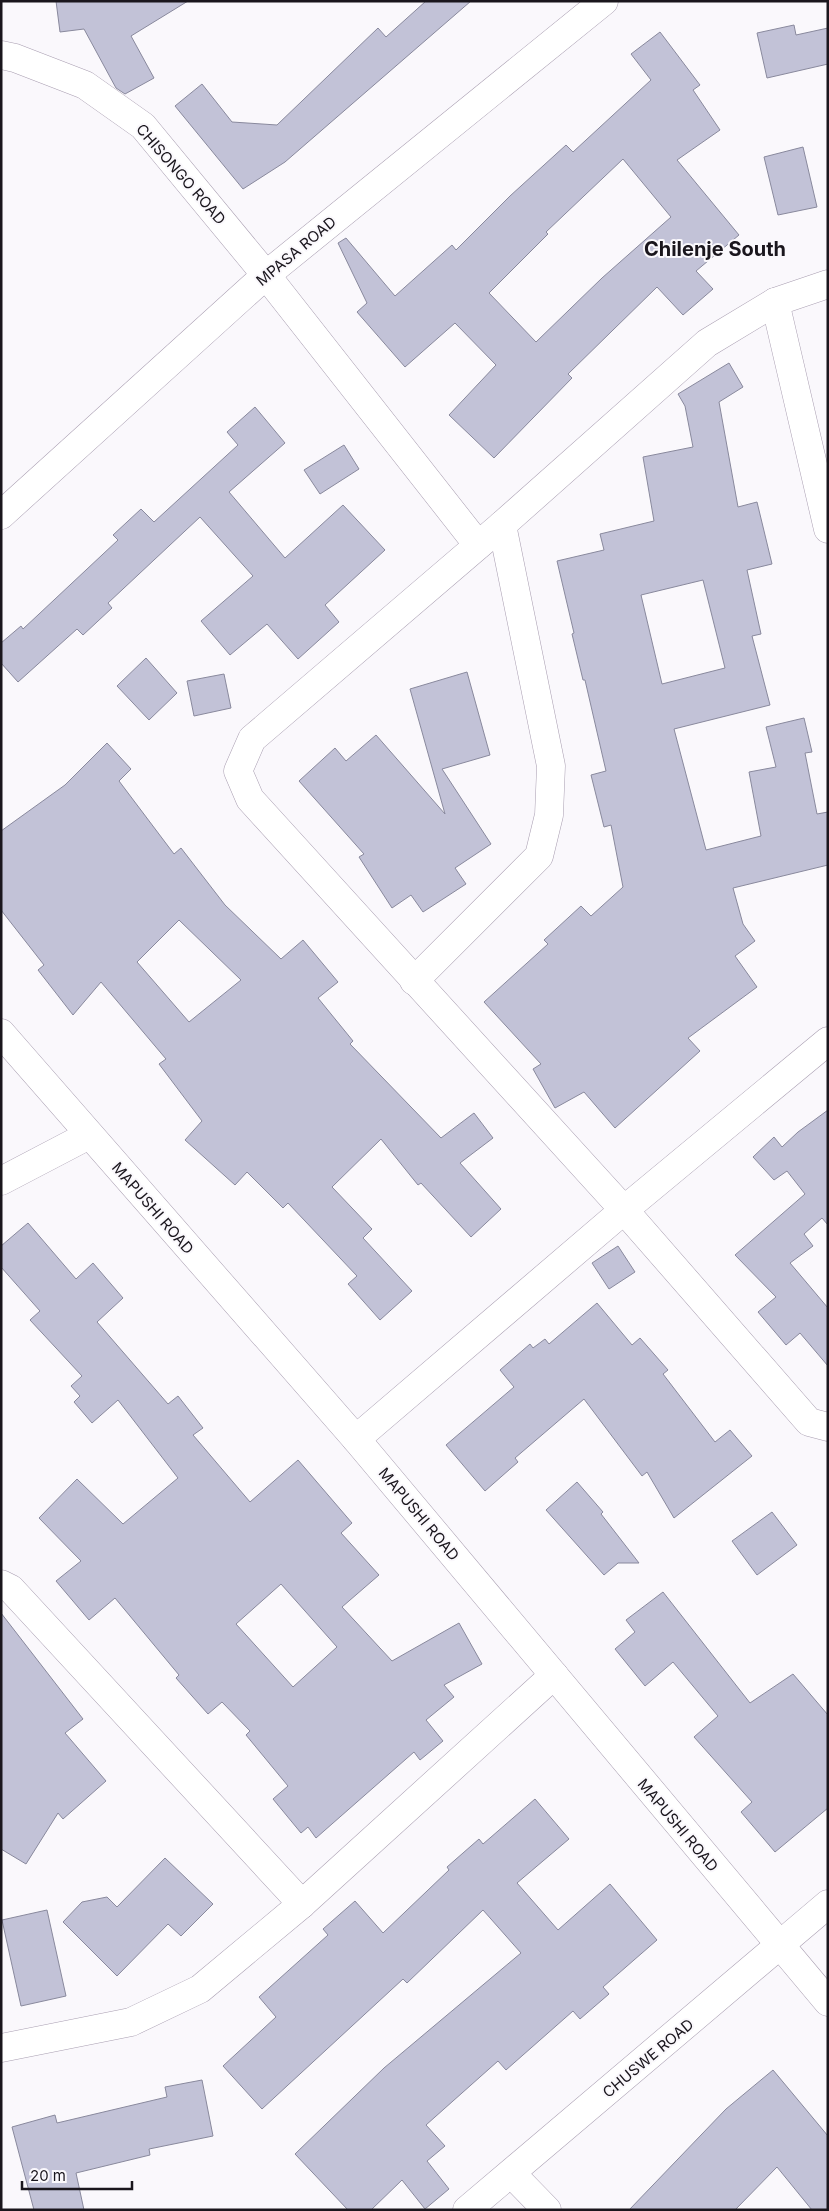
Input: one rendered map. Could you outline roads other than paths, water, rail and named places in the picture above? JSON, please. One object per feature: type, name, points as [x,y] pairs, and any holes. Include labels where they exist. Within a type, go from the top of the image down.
[{"type":"street","name":"MPASA ROAD","points":[[1,515],[266,274],[604,1]]},
{"type":"street","name":"CHISONGO ROAD","points":[[1,55],[15,58],[85,85],[143,126],[266,274],[478,545]]},
{"type":"street","points":[[828,284],[775,302],[707,343],[502,525],[252,739],[238,771],[250,800],[624,1210],[809,1422],[828,1427]]},
{"type":"street","points":[[775,302],[828,529]]},
{"type":"street","points":[[414,981],[539,856],[549,815],[551,766],[502,525]]},
{"type":"street","name":"MAPUSHI ROAD","points":[[1,1033],[356,1439],[828,2002]]},
{"type":"street","points":[[356,1439],[624,1210],[828,1041]]},
{"type":"street","points":[[1,1181],[89,1135]]},
{"type":"street","points":[[1,1584],[11,1589],[302,1904]]},
{"type":"street","points":[[1,2048],[131,2022],[200,1989],[302,1904],[554,1675]]},
{"type":"street","name":"CHUSWE ROAD","points":[[467,2210],[780,1947],[828,1904]]},
{"type":"street","points":[[512,2174],[547,2210]]},
{"type":"district","name":"Chilenje South","points":[[715,249]]}]
